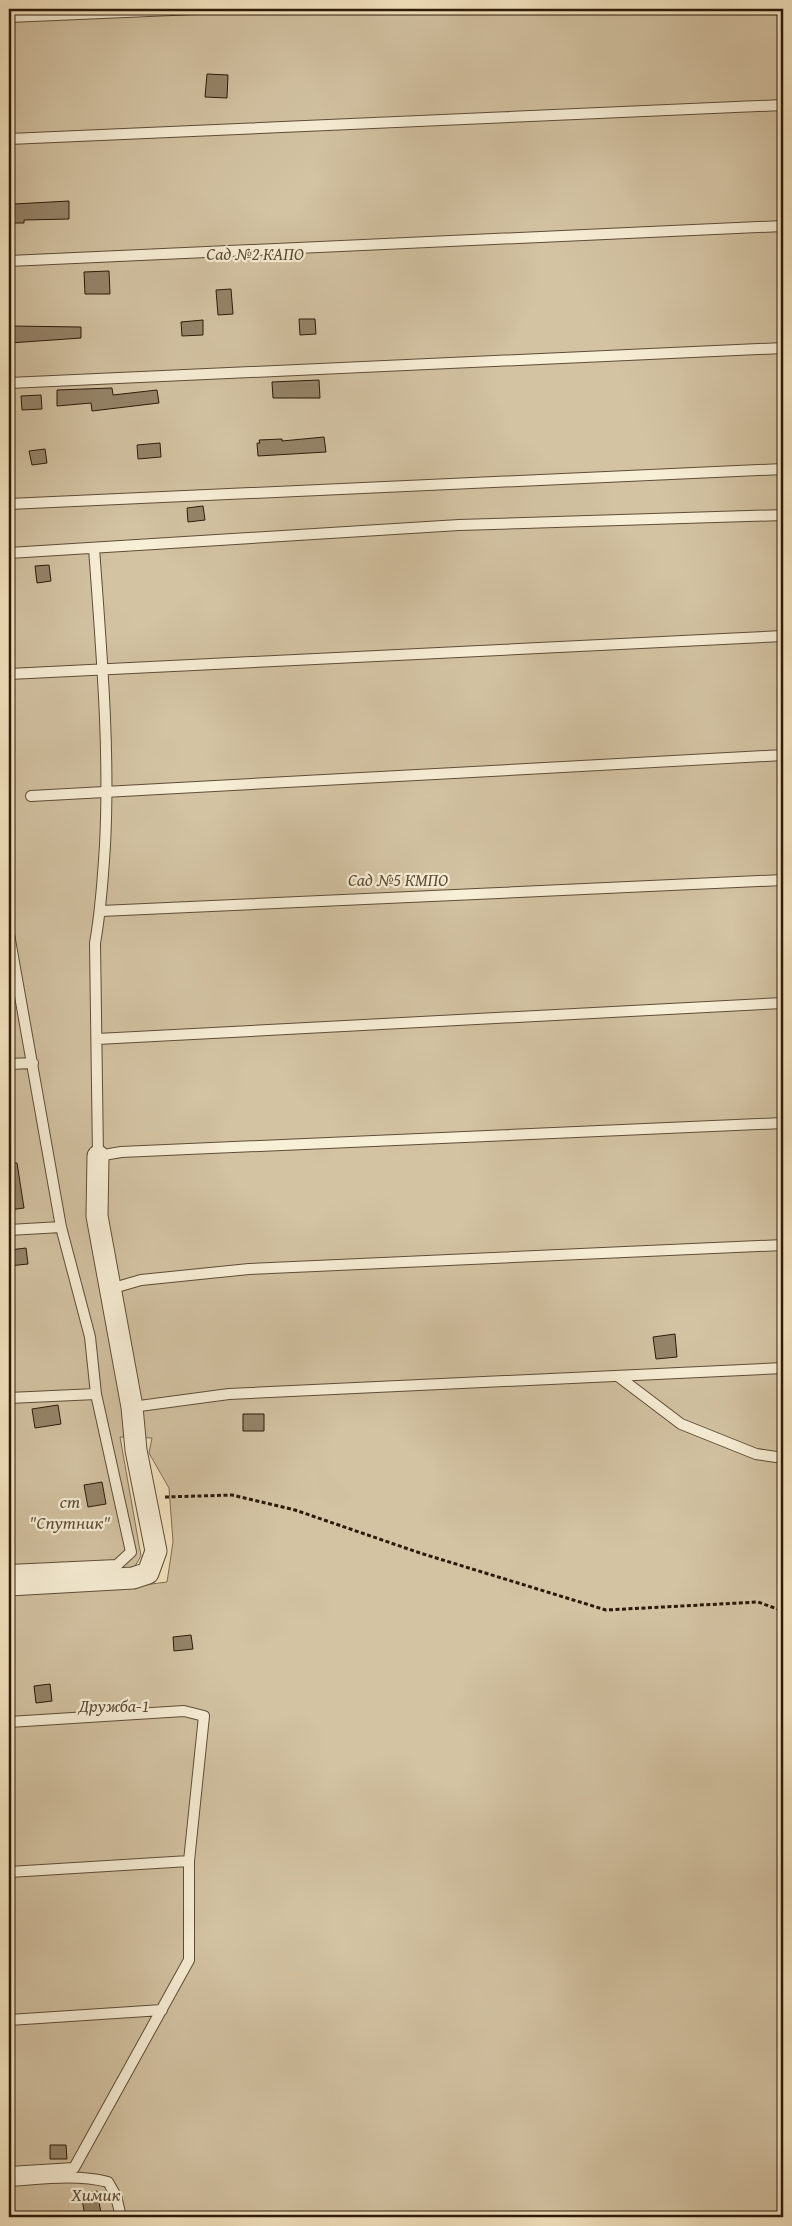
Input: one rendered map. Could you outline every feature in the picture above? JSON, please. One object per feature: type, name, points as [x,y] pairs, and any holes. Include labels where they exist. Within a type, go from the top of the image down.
[{"type":"street","points":[[9,1585],[133,1578],[148,1573],[156,1551],[136,1450],[132,1407],[97,1216],[98,1156]]},
{"type":"lane","points":[[9,17],[196,9]]},
{"type":"lane","points":[[9,139],[783,105]]},
{"type":"lane","points":[[9,261],[783,226]]},
{"type":"lane","points":[[9,383],[783,348]]},
{"type":"lane","points":[[9,504],[783,469]]},
{"type":"lane","points":[[9,553],[458,525],[783,515]]},
{"type":"lane","points":[[94,548],[103,669],[107,791],[101,911],[95,943],[98,1156],[122,1152],[783,1122]]},
{"type":"lane","points":[[9,674],[783,636]]},
{"type":"lane","points":[[31,796],[783,756]]},
{"type":"lane","points":[[101,911],[783,880]]},
{"type":"lane","points":[[9,934],[61,1227],[90,1337],[96,1394],[131,1552],[117,1566],[9,1570]]},
{"type":"lane","points":[[97,1039],[783,1002]]},
{"type":"lane","points":[[9,1064],[33,1063]]},
{"type":"lane","points":[[9,1230],[61,1227]]},
{"type":"lane","points":[[110,1289],[141,1280],[249,1269],[783,1245]]},
{"type":"lane","points":[[132,1407],[229,1394],[619,1378],[783,1368]]},
{"type":"lane","points":[[619,1378],[681,1424],[756,1454],[783,1458]]},
{"type":"lane","points":[[9,1398],[96,1394]]},
{"type":"lane","points":[[9,1722],[184,1711],[204,1716],[189,1861],[189,1960],[74,2168],[9,2172]]},
{"type":"lane","points":[[9,1872],[189,1861]]},
{"type":"lane","points":[[9,2020],[162,2010]]},
{"type":"lane","points":[[9,2182],[83,2178],[108,2182],[116,2196],[121,2217]]},
{"type":"path","points":[[147,1498],[232,1495],[295,1510],[420,1553],[606,1610],[758,1602],[783,1612]]},
{"type":"green space","points":[[9,9],[783,9],[783,2217],[9,2217],[9,1593],[136,1586],[167,1582],[173,1542],[169,1488],[149,1453],[152,1438],[120,1437],[141,1556],[132,1571],[9,1578]]},
{"type":"building","points":[[207,74],[228,75],[227,98],[205,97]]},
{"type":"building","points":[[69,201],[69,219],[24,220],[24,223],[9,223],[9,207],[14,207],[14,204]]},
{"type":"building","points":[[109,271],[110,294],[85,294],[84,272]]},
{"type":"building","points":[[231,289],[233,314],[218,315],[216,290]]},
{"type":"building","points":[[299,319],[315,319],[316,334],[300,335]]},
{"type":"building","points":[[203,320],[203,335],[182,336],[181,322]]},
{"type":"building","points":[[10,326],[81,327],[81,338],[10,343]]},
{"type":"building","points":[[319,380],[320,398],[273,398],[272,382]]},
{"type":"building","points":[[112,388],[113,395],[157,390],[159,403],[92,411],[91,403],[57,406],[57,390]]},
{"type":"building","points":[[41,395],[42,409],[22,410],[21,396]]},
{"type":"building","points":[[324,437],[326,452],[258,456],[257,443],[260,443],[259,440],[282,439],[282,441]]},
{"type":"building","points":[[160,443],[161,457],[138,459],[137,445]]},
{"type":"building","points":[[45,449],[47,463],[32,465],[29,451]]},
{"type":"building","points":[[203,506],[205,520],[188,522],[187,508]]},
{"type":"building","points":[[49,565],[51,581],[37,583],[35,566]]},
{"type":"building","points":[[9,1163],[17,1163],[24,1208],[9,1210]]},
{"type":"building","points":[[26,1248],[28,1264],[9,1266],[9,1250]]},
{"type":"building","points":[[675,1334],[677,1357],[656,1359],[653,1337]]},
{"type":"building","points":[[58,1405],[61,1424],[35,1428],[32,1409]]},
{"type":"building","points":[[243,1414],[264,1414],[264,1431],[243,1431]]},
{"type":"building","points":[[102,1482],[106,1504],[88,1507],[84,1485]]},
{"type":"building","points":[[191,1635],[193,1649],[174,1651],[173,1637]]},
{"type":"building","points":[[50,1684],[52,1701],[36,1703],[34,1686]]},
{"type":"building","points":[[50,2145],[66,2145],[67,2159],[50,2159]]},
{"type":"building","points":[[97,2191],[101,2213],[85,2216],[81,2194]]},
{"type":"park label","name":"Сад №2 КАПО","points":[[255,254]]},
{"type":"park label","name":"Сад №5 КМПО","points":[[398,880]]},
{"type":"park label","name":"ст \"Спутник\"","points":[[70,1512]]},
{"type":"park label","name":"Дружба-1","points":[[114,1706]]},
{"type":"park label","name":"Химик","points":[[96,2195]]}]
